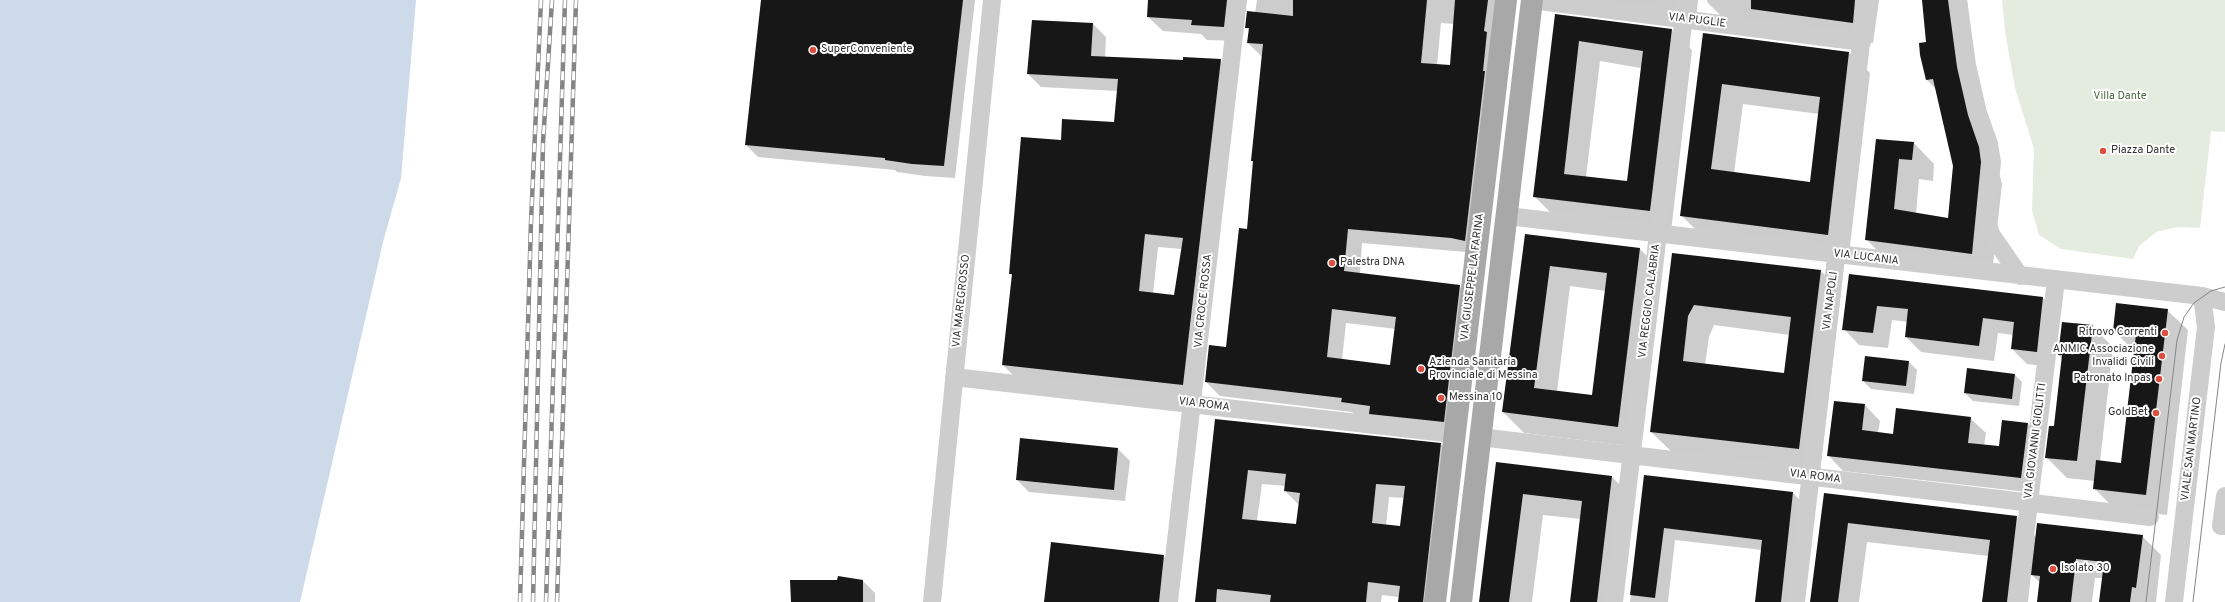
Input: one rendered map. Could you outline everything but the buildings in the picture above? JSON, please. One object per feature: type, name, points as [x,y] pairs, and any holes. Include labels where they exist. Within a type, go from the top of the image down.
[{"type":"main road","name":"VIA GIUSEPPE LA FARINA","points":[[1435,602],[1506,0]]},
{"type":"main road","points":[[1461,602],[1532,0]]},
{"type":"street","name":"VIA MAREGROSSO","points":[[932,602],[992,0]]},
{"type":"street","name":"VIA CROCE ROSSA","points":[[1169,602],[1238,0]]},
{"type":"street","name":"VIA PUGLIE","points":[[1532,0],[1862,42]]},
{"type":"street","name":"VIA REGGIO CALABRIA","points":[[1614,602],[1686,0]]},
{"type":"street","name":"VIA NAPOLI","points":[[1796,602],[1866,0]]},
{"type":"street","points":[[1958,0],[1971,86],[1990,153],[1992,173],[1986,218],[1991,234],[2020,276]]},
{"type":"street","name":"VIA LUCANIA","points":[[1506,216],[2202,296],[2225,302]]},
{"type":"street","name":"VIA GIOVANNI GIOLITTI","points":[[2017,602],[2056,280]]},
{"type":"street","name":"VIALE SAN MARTINO","points":[[2174,602],[2206,327],[2202,296]]},
{"type":"street","name":"VIA ROMA","points":[[954,377],[1193,403],[1454,434]]},
{"type":"street","name":"VIA ROMA","points":[[1480,437],[2150,517]]},
{"type":"street","points":[[2223,526],[2225,496]]},
{"type":"green space","name":"Villa Dante","points":[[2002,0],[2225,0],[2225,132],[2211,131],[2200,228],[2178,227],[2156,232],[2139,246],[2133,259],[2061,249],[2039,235],[2032,210],[2034,149],[2015,88],[2005,31]]},
{"type":"water","points":[[0,0],[416,0],[401,178],[383,242],[300,602],[0,602]]},
{"type":"tram line","points":[[2146,602],[2177,340],[2184,317],[2194,303],[2211,291],[2225,287]]},
{"type":"tram line","points":[[2193,602],[2221,363],[2225,344]]},
{"type":"railway","points":[[520,602],[531,222],[541,0]]},
{"type":"railway","points":[[533,602],[543,143],[552,0]]},
{"type":"railway","points":[[546,602],[565,0]]},
{"type":"railway","points":[[557,602],[576,0]]},
{"type":"place","name":"SuperConveniente","points":[[813,50]]},
{"type":"place","name":"Piazza Dante","points":[[2103,151]]},
{"type":"place","name":"Palestra DNA","points":[[1332,263]]},
{"type":"place","name":"Ritrovo Correnti","points":[[2165,333]]},
{"type":"place","name":"ANMIC Associazione Invalidi Civili","points":[[2162,356]]},
{"type":"place","name":"Azienda Sanitaria Provinciale di Messina","points":[[1421,369]]},
{"type":"place","name":"Patronato Inpas","points":[[2159,379]]},
{"type":"place","name":"Messina 10","points":[[1441,398]]},
{"type":"place","name":"GoldBet","points":[[2156,413]]},
{"type":"place","name":"Isolato 30","points":[[2053,569]]}]
